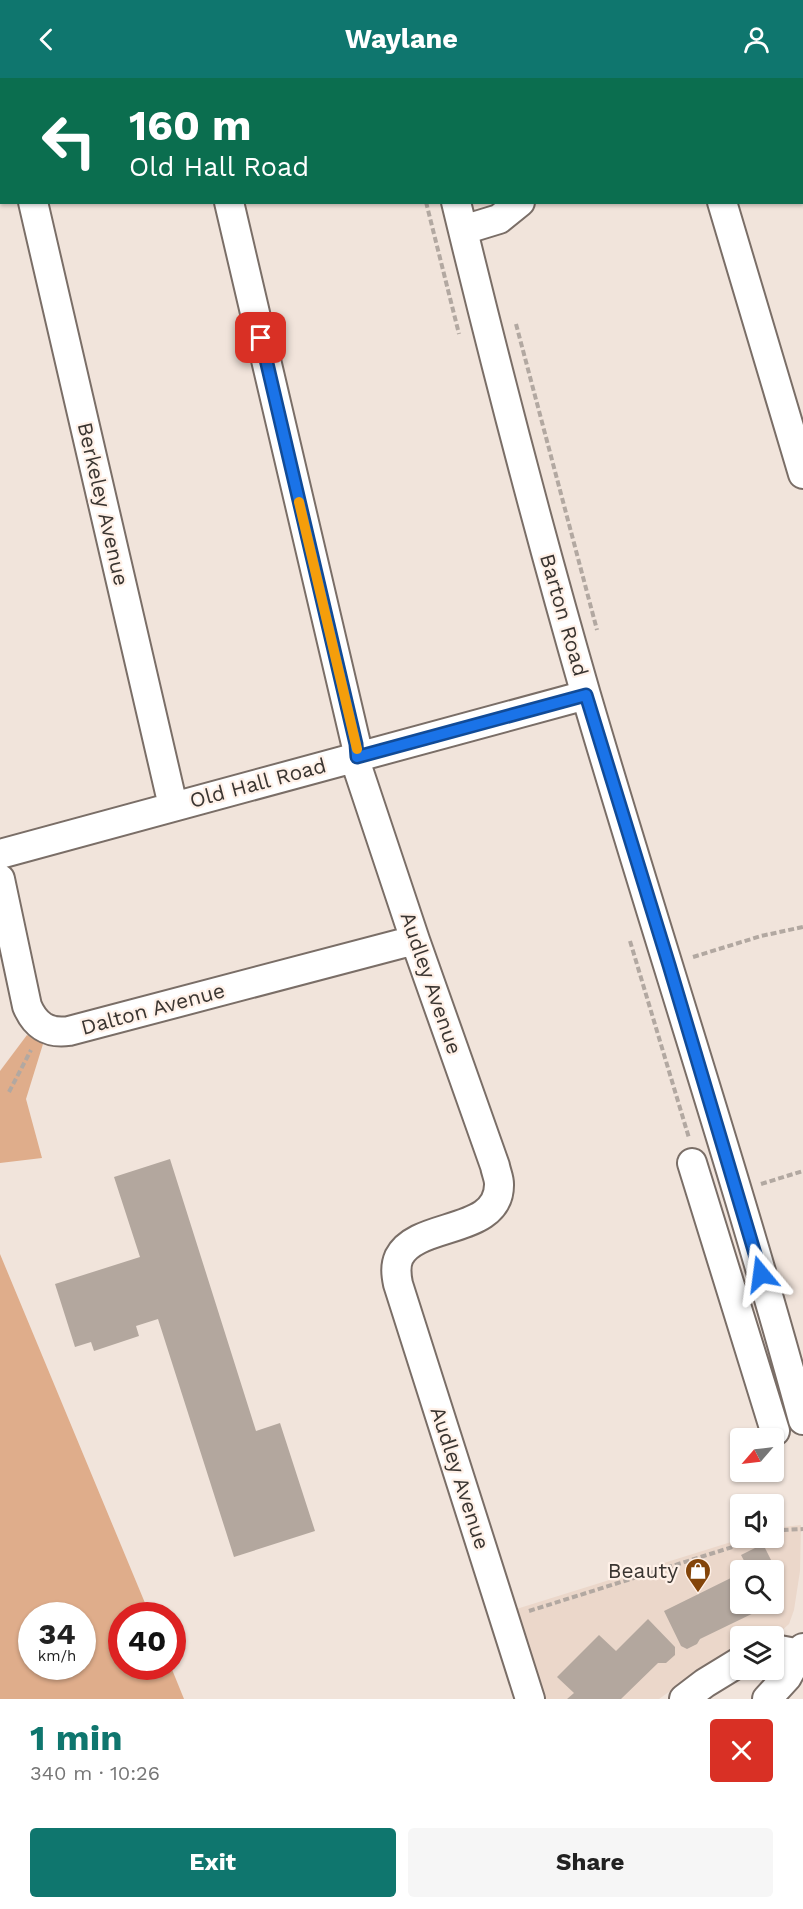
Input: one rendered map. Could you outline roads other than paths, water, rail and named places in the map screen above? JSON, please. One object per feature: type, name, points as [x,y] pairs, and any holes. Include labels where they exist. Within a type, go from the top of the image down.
[{"type":"street","name":"Berkeley Avenue","points":[[33,204],[173,806]]},
{"type":"street","name":"Audley Avenue","points":[[229,204],[356,744],[358,769],[415,940],[495,1166],[499,1184],[496,1200],[482,1215],[465,1224],[409,1245],[399,1256],[395,1269],[530,1699]]},
{"type":"street","name":"Barton Road","points":[[456,204],[545,549],[586,695],[682,961],[749,1187],[748,1230],[803,1420]]},
{"type":"street","points":[[463,230],[499,219],[518,204]]},
{"type":"street","points":[[723,204],[803,474]]},
{"type":"street","name":"Old Hall Road","points":[[0,854],[586,695]]},
{"type":"street","name":"Dalton Avenue","points":[[0,879],[27,1006],[31,1016],[42,1028],[53,1032],[69,1031],[415,940]]},
{"type":"street","points":[[692,1163],[774,1428]]},
{"type":"street","points":[[716,1239],[748,1230]]},
{"type":"street","points":[[762,1391],[793,1383]]},
{"type":"street","points":[[767,1699],[787,1677],[792,1650]]},
{"type":"street","points":[[684,1699],[730,1668]]},
{"type":"place","name":"Beauty","points":[[698,1594]]}]
